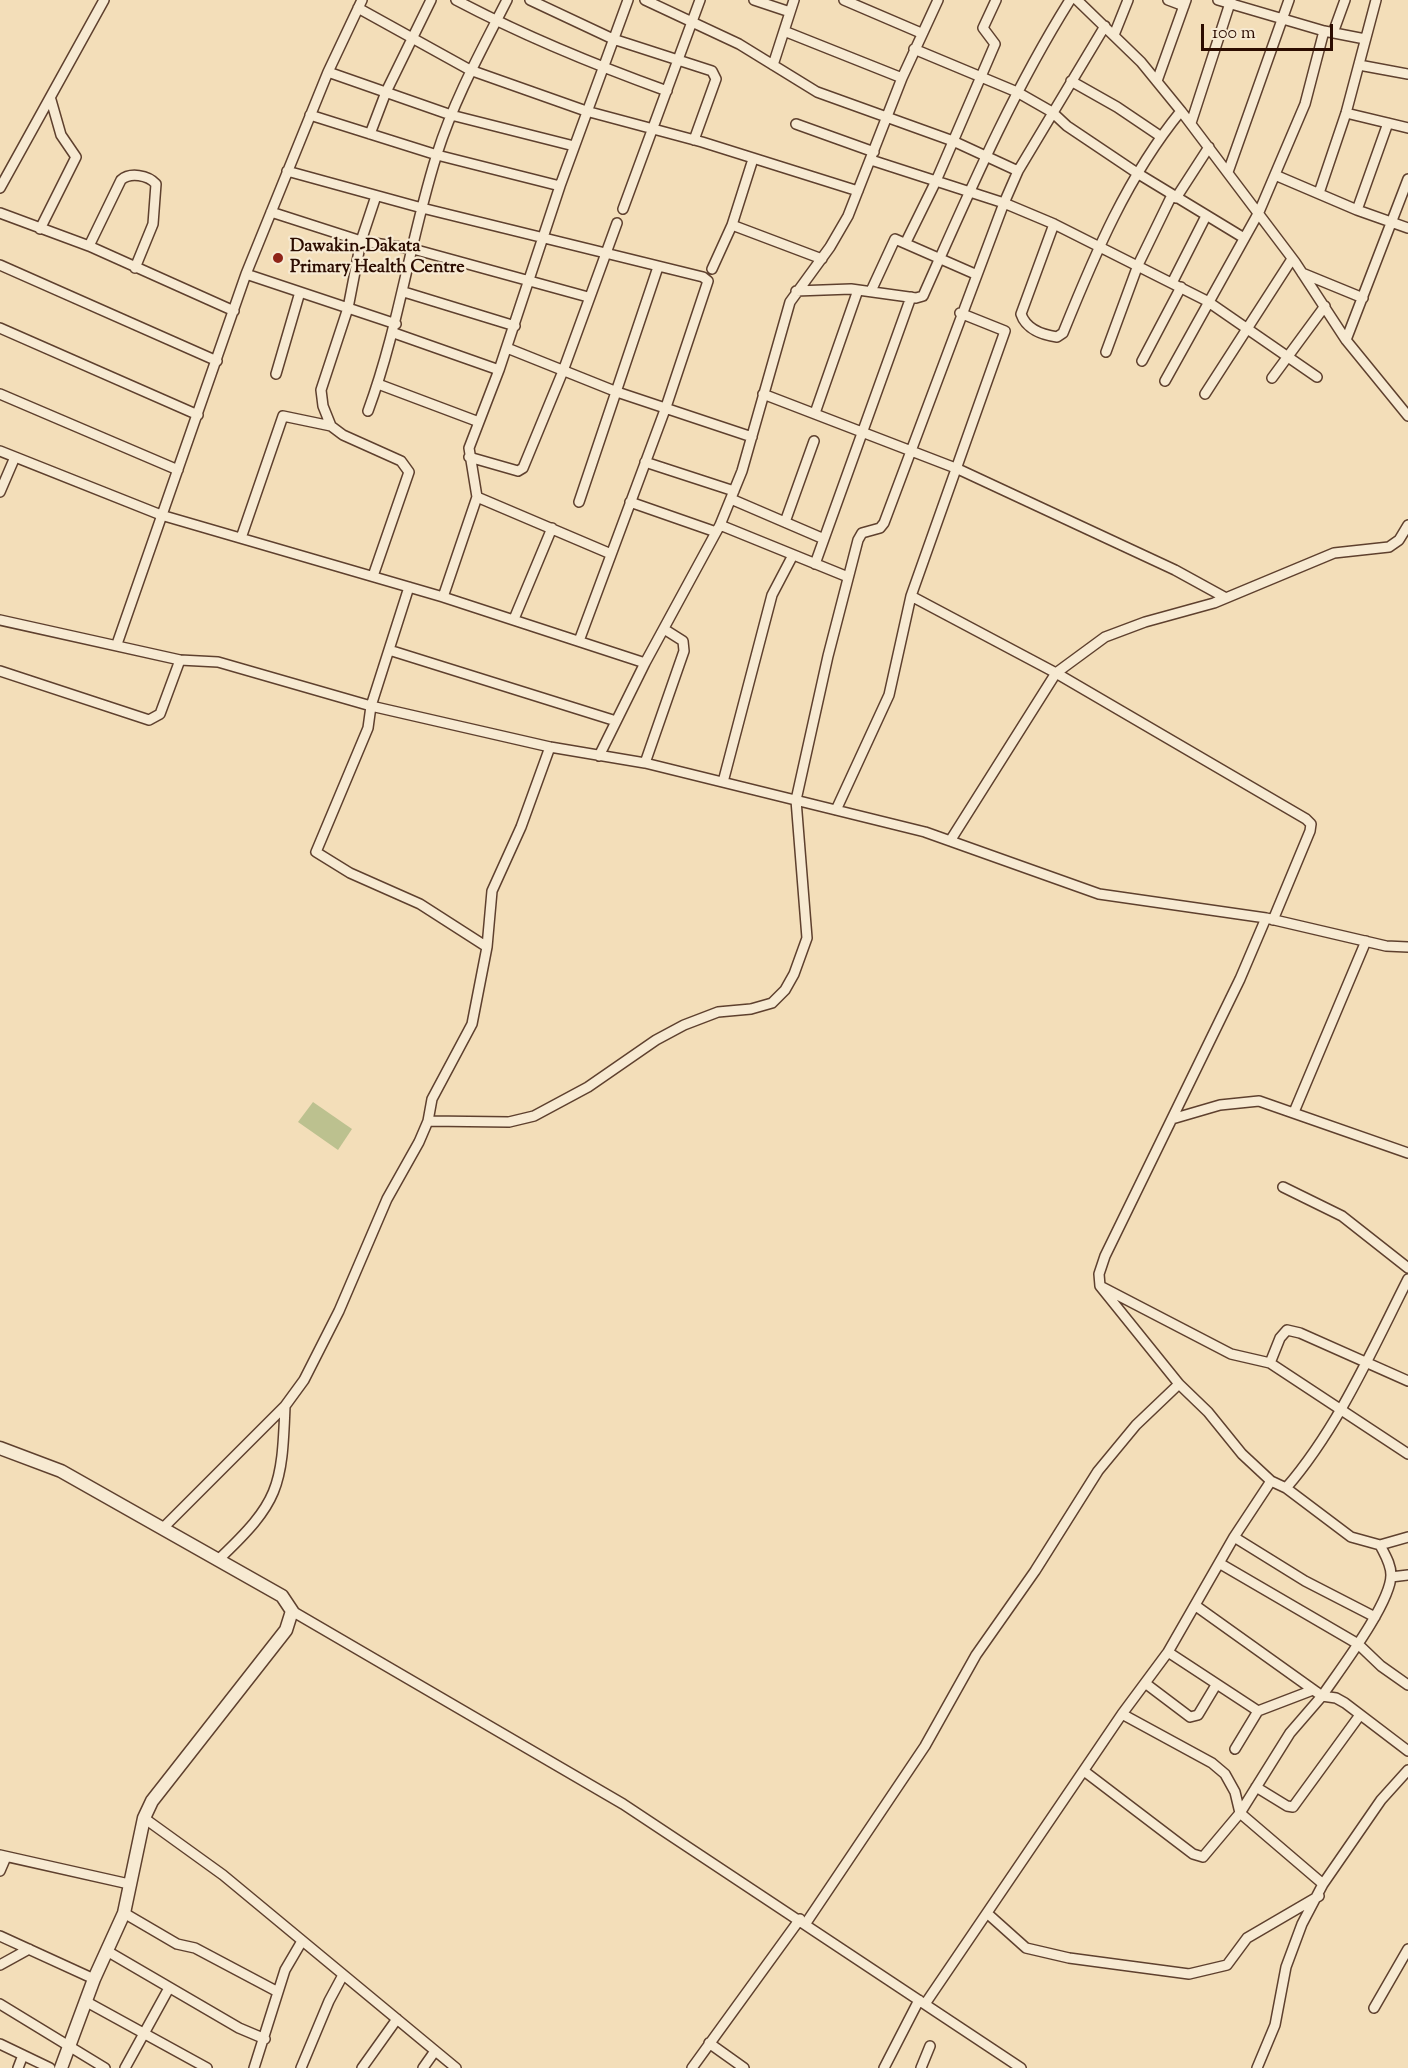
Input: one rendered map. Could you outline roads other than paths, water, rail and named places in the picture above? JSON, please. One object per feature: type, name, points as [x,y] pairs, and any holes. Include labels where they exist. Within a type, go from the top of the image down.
[{"type":"street","points":[[0,188],[51,100],[104,0]]},
{"type":"street","points":[[370,134],[386,92],[431,0]]},
{"type":"street","points":[[456,0],[496,21],[602,68],[667,91]]},
{"type":"street","points":[[369,411],[395,328],[422,208],[437,155],[470,70],[507,0]]},
{"type":"street","points":[[530,0],[613,39],[712,71],[716,79],[694,140]]},
{"type":"street","points":[[443,597],[477,497],[469,457],[479,422],[500,370],[586,111],[628,0]]},
{"type":"street","points":[[645,0],[692,21],[817,92],[886,119],[953,141],[1018,171]]},
{"type":"street","points":[[623,209],[700,0]]},
{"type":"street","points":[[753,0],[790,12]]},
{"type":"street","points":[[773,65],[794,0]]},
{"type":"street","points":[[844,0],[921,33]]},
{"type":"street","points":[[599,756],[645,663],[718,529],[733,495],[752,437],[790,302],[822,259],[848,216],[914,49],[938,0]]},
{"type":"street","points":[[906,242],[936,182],[995,44],[983,28],[996,0]]},
{"type":"street","points":[[796,291],[858,290],[911,297],[923,296],[985,156],[1017,92],[1070,0]]},
{"type":"street","points":[[1077,0],[1114,34],[1191,123],[1259,212],[1346,340],[1408,416]]},
{"type":"street","points":[[1114,34],[1128,0]]},
{"type":"street","points":[[1157,81],[1185,3],[1168,0]]},
{"type":"street","points":[[1218,0],[1328,32],[1365,39]]},
{"type":"street","points":[[1228,172],[1289,0]]},
{"type":"street","points":[[1165,381],[1259,212],[1305,104],[1328,32],[1345,0]]},
{"type":"street","points":[[1319,193],[1346,113],[1376,0]]},
{"type":"street","points":[[1191,123],[1230,2]]},
{"type":"street","points":[[117,644],[246,274],[328,72],[360,4],[412,38],[470,70],[586,111],[694,140],[858,191]]},
{"type":"street","points":[[428,1121],[499,1122],[534,1116],[588,1087],[656,1040],[684,1025],[718,1012],[751,1009],[772,1003],[785,990],[794,974],[807,938],[796,800],[860,535],[880,528],[884,524],[975,274],[1018,171],[1105,26]]},
{"type":"street","points":[[784,32],[902,78]]},
{"type":"street","points":[[914,49],[1017,92],[1052,112],[1067,126],[1137,173],[1244,238]]},
{"type":"street","points":[[1359,65],[1408,74]]},
{"type":"street","points":[[328,72],[451,115],[574,146]]},
{"type":"street","points":[[1071,81],[1118,107],[1160,136]]},
{"type":"street","points":[[40,229],[76,157],[61,135],[51,100]]},
{"type":"street","points":[[1054,224],[1021,314],[1023,321],[1035,330],[1057,337],[1063,333],[1098,246],[1137,173],[1160,136],[1181,111]]},
{"type":"street","points":[[1346,113],[1408,128]]},
{"type":"street","points":[[310,115],[437,155],[560,186]]},
{"type":"street","points":[[1358,210],[1388,123]]},
{"type":"street","points":[[796,124],[936,182],[1004,203],[1054,224],[1207,302],[1317,377]]},
{"type":"street","points":[[1106,352],[1138,265],[1174,196],[1209,147]]},
{"type":"street","points":[[712,268],[732,225],[753,159]]},
{"type":"street","points":[[287,171],[422,208],[703,277],[708,281],[666,407],[579,640]]},
{"type":"street","points":[[89,246],[121,180],[130,175],[151,178],[156,184],[153,224],[135,268]]},
{"type":"street","points":[[1275,175],[1408,228]]},
{"type":"street","points":[[1346,340],[1408,179]]},
{"type":"street","points":[[331,426],[322,406],[321,390],[348,308],[361,241],[376,196]]},
{"type":"street","points":[[271,212],[361,241],[413,249],[530,279],[588,297]]},
{"type":"street","points":[[0,213],[89,246],[234,311]]},
{"type":"street","points":[[1142,361],[1206,216]]},
{"type":"street","points":[[469,457],[521,470],[563,371],[588,297],[617,223]]},
{"type":"street","points":[[732,225],[822,259]]},
{"type":"street","points":[[872,291],[894,240],[906,242],[975,274]]},
{"type":"street","points":[[1205,394],[1292,259]]},
{"type":"street","points":[[0,265],[217,361]]},
{"type":"street","points":[[579,502],[658,267]]},
{"type":"street","points":[[1302,273],[1363,298]]},
{"type":"street","points":[[246,274],[348,308],[500,370]]},
{"type":"street","points":[[814,413],[858,290]]},
{"type":"street","points":[[276,374],[300,292]]},
{"type":"street","points":[[404,292],[515,326]]},
{"type":"street","points":[[815,564],[911,297]]},
{"type":"street","points":[[1272,378],[1325,306]]},
{"type":"street","points":[[836,810],[890,695],[911,596],[958,469],[1005,331],[960,314]]},
{"type":"street","points":[[0,328],[198,415]]},
{"type":"street","points":[[507,348],[617,392],[752,437]]},
{"type":"street","points":[[378,384],[479,422]]},
{"type":"street","points":[[0,394],[178,470]]},
{"type":"street","points":[[763,394],[958,469],[1175,570],[1226,598]]},
{"type":"street","points":[[241,538],[283,416],[331,426],[343,435],[400,461],[409,472],[373,576]]},
{"type":"street","points":[[785,522],[814,441]]},
{"type":"street","points":[[0,451],[161,515],[443,597],[645,663]]},
{"type":"street","points":[[0,492],[15,457]]},
{"type":"street","points":[[645,462],[733,495],[824,539]]},
{"type":"street","points":[[477,497],[611,554]]},
{"type":"street","points":[[630,502],[793,555],[848,578]]},
{"type":"street","points":[[950,841],[1056,673],[1106,637],[1226,598],[1335,553],[1389,547],[1399,540],[1408,525]]},
{"type":"street","points":[[514,619],[552,528]]},
{"type":"street","points":[[723,782],[772,595],[793,555]]},
{"type":"street","points":[[409,587],[371,706],[368,728],[316,852],[350,873],[420,904],[487,947]]},
{"type":"street","points":[[911,596],[1056,673],[1311,824],[1310,831],[1269,919],[1105,1256],[1099,1274],[1100,1286],[1179,1384],[1208,1412],[1242,1454],[1271,1481],[1286,1488],[1351,1537],[1380,1545],[1408,1537]]},
{"type":"street","points":[[0,620],[117,644],[180,660],[218,662],[371,706],[550,747],[645,763],[796,800],[950,841],[1100,894],[1269,919],[1395,948],[1408,947]]},
{"type":"street","points":[[645,763],[684,651],[683,641],[664,629]]},
{"type":"street","points":[[389,650],[616,721]]},
{"type":"street","points":[[0,671],[149,720],[160,714],[180,660]]},
{"type":"street","points":[[164,1527],[285,1406],[304,1380],[339,1311],[387,1199],[428,1121],[432,1099],[472,1024],[487,947],[492,891],[521,827],[550,747]]},
{"type":"street","points":[[1294,1112],[1366,941]]},
{"type":"street","points":[[1172,1119],[1240,1101],[1259,1101],[1408,1153]]},
{"type":"street","points":[[1283,1187],[1342,1216],[1408,1268]]},
{"type":"street","points":[[1286,1488],[1309,1462],[1366,1362],[1408,1279]]},
{"type":"street","points":[[1100,1286],[1231,1354],[1270,1363],[1408,1454]]},
{"type":"street","points":[[1270,1363],[1280,1338],[1287,1330],[1300,1333],[1408,1381]]},
{"type":"street","points":[[692,2068],[803,1921],[925,1746],[976,1655],[1035,1571],[1098,1470],[1136,1425],[1179,1384]]},
{"type":"street","points":[[219,1559],[254,1526],[275,1492],[284,1458],[285,1406]]},
{"type":"street","points":[[0,1448],[61,1471],[164,1527],[282,1596],[292,1611],[623,1804],[803,1921],[1021,2068]]},
{"type":"street","points":[[884,2068],[922,2002],[988,1914],[1122,1714],[1168,1652],[1234,1537],[1271,1481]]},
{"type":"street","points":[[1234,1537],[1305,1581],[1375,1617]]},
{"type":"street","points":[[1084,1771],[1193,1854],[1203,1857],[1240,1813],[1317,1693],[1358,1644],[1375,1617],[1391,1577],[1389,1560],[1380,1545]]},
{"type":"street","points":[[1219,1563],[1358,1644],[1381,1666],[1408,1685]]},
{"type":"street","points":[[1391,1577],[1408,1575]]},
{"type":"street","points":[[1196,1606],[1317,1693],[1336,1698],[1408,1751]]},
{"type":"street","points":[[61,2068],[67,2045],[124,1913],[144,1818],[152,1801],[286,1630],[292,1611]]},
{"type":"street","points":[[1168,1652],[1258,1711]]},
{"type":"street","points":[[1145,1683],[1190,1717],[1198,1715],[1216,1685]]},
{"type":"street","points":[[1235,1749],[1258,1711],[1317,1693]]},
{"type":"street","points":[[1122,1714],[1212,1763],[1225,1774],[1235,1792],[1240,1813],[1323,1884]]},
{"type":"street","points":[[1257,1787],[1287,1806],[1293,1807],[1360,1715]]},
{"type":"street","points":[[1257,2068],[1275,2025],[1293,1946],[1323,1884],[1381,1800],[1408,1770]]},
{"type":"street","points":[[144,1818],[223,1875],[456,2068]]},
{"type":"street","points":[[0,1871],[3,1856],[129,1884]]},
{"type":"street","points":[[988,1914],[1026,1948],[1069,1959],[1189,1974],[1227,1965],[1247,1938],[1319,1896]]},
{"type":"street","points":[[124,1913],[177,1944],[195,1948],[278,1992]]},
{"type":"street","points":[[0,1936],[94,1979]]},
{"type":"street","points":[[254,2068],[285,1970],[302,1941]]},
{"type":"street","points":[[1374,2008],[1408,1948]]},
{"type":"street","points":[[0,1965],[29,1949]]},
{"type":"street","points":[[107,1952],[239,2028],[265,2039]]},
{"type":"street","points":[[301,2068],[329,2001],[344,1975]]},
{"type":"street","points":[[125,2068],[169,1988]]},
{"type":"street","points":[[85,2001],[207,2068]]},
{"type":"street","points":[[0,2004],[105,2068]]},
{"type":"street","points":[[362,2068],[397,2019]]},
{"type":"street","points":[[709,2043],[744,2068]]},
{"type":"street","points":[[0,2044],[51,2068]]},
{"type":"street","points":[[921,2068],[930,2046]]},
{"type":"street","points":[[423,2068],[435,2051]]},
{"type":"street","points":[[18,2068],[23,2055]]},
{"type":"place","name":"Dawakin-Dakata Primary Health Centre","points":[[278,258]]}]
